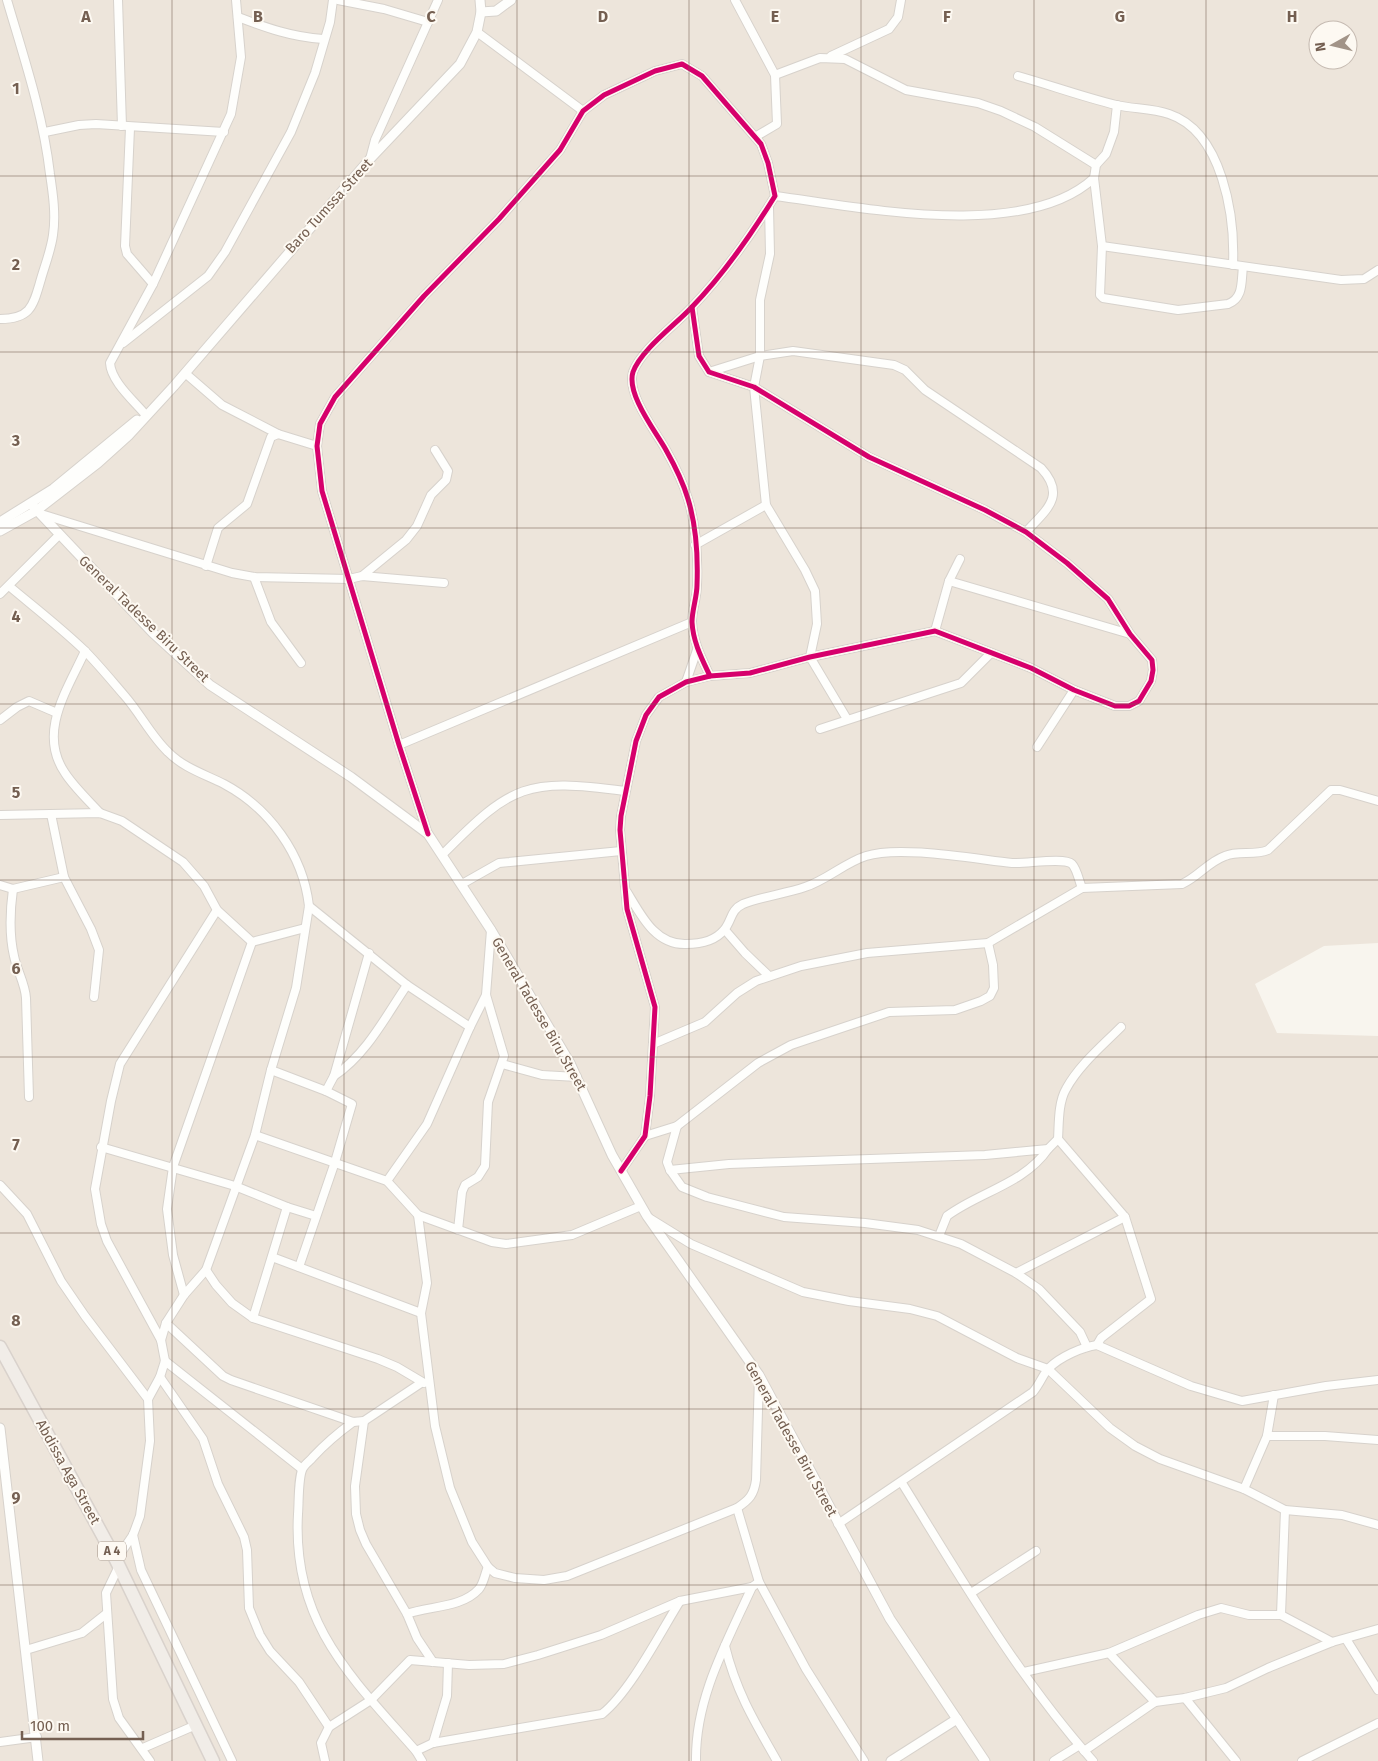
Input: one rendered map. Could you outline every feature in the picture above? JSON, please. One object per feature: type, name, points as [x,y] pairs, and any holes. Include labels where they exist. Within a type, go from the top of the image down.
[{"type":"highway","name":"Abdissa Aga Street","points":[[0,1347],[117,1563],[213,1761]]},
{"type":"street","points":[[0,319],[17,319],[27,313],[34,302],[53,236],[54,201],[45,132],[7,0]]},
{"type":"street","points":[[118,0],[122,126]]},
{"type":"street","points":[[144,414],[110,369],[111,357],[153,284],[231,114],[241,56],[236,0]]},
{"type":"street","points":[[119,346],[208,276],[225,252],[291,132],[315,73],[323,40],[330,22],[333,0]]},
{"type":"street","points":[[338,0],[384,9],[428,22]]},
{"type":"street","points":[[369,160],[375,140],[438,0]]},
{"type":"street","name":"Baro Tumssa Street","points":[[0,531],[35,509],[113,449],[157,404],[369,160],[460,64],[477,32],[481,12],[480,0]]},
{"type":"street","points":[[481,12],[496,11],[510,0]]},
{"type":"street","points":[[735,0],[775,75],[777,124],[756,137]]},
{"type":"street","points":[[775,75],[829,57],[889,29],[898,17],[901,0]]},
{"type":"street","points":[[238,17],[279,33],[298,38],[323,40]]},
{"type":"street","points":[[477,32],[583,111]]},
{"type":"street","points":[[829,57],[845,59],[906,90],[948,97],[1001,111],[1035,127],[1096,166]]},
{"type":"street","points":[[428,834],[398,745],[322,491],[317,446],[320,424],[335,397],[424,296],[499,219],[560,150],[583,111],[604,95],[637,79],[667,66],[682,64],[702,76],[756,137],[768,162],[775,196],[757,226],[692,307],[647,351],[633,373],[634,390],[639,403],[667,452],[684,486],[689,501],[696,545],[697,584],[692,622],[697,650],[710,676]]},
{"type":"street","points":[[1018,76],[1117,105],[1168,113],[1188,125],[1201,137],[1216,161],[1230,210],[1234,235],[1233,265]]},
{"type":"street","points":[[1117,105],[1110,144],[1106,154],[1096,166],[1094,178],[1102,246],[1100,295],[1103,298],[1168,309],[1188,309],[1235,302],[1240,294],[1243,267]]},
{"type":"street","points":[[45,132],[79,125],[224,132]]},
{"type":"street","points":[[130,128],[125,246],[127,254],[153,284]]},
{"type":"street","points":[[775,196],[894,211],[976,215],[1027,209],[1055,201],[1075,192],[1094,178]]},
{"type":"street","points":[[769,206],[770,254],[760,300],[760,356],[754,387],[766,505],[805,570],[815,591],[818,624],[810,657],[847,719]]},
{"type":"street","points":[[1102,246],[1341,280],[1364,279],[1378,270]]},
{"type":"street","points":[[621,1171],[645,1136],[650,1096],[655,1008],[654,997],[642,964],[627,909],[620,823],[636,741],[646,715],[659,697],[686,682],[710,676],[750,673],[810,657],[936,631],[1031,668],[1074,690],[1115,706],[1129,706],[1139,701],[1151,681],[1152,660],[1130,634],[1108,599],[1026,532],[985,510],[869,457],[754,387],[709,372],[699,356],[692,307]]},
{"type":"street","points":[[709,372],[760,356],[793,350],[886,364],[906,370],[926,390],[1041,468],[1051,478],[1055,491],[1052,502],[1026,532]]},
{"type":"street","points":[[185,373],[222,405],[278,434],[317,446]]},
{"type":"street","name":"Baro Tumssa Street","points":[[0,522],[35,509],[70,476],[157,404]]},
{"type":"street","points":[[206,566],[218,528],[247,504],[268,442],[271,437],[278,434]]},
{"type":"street","points":[[362,576],[406,540],[417,526],[432,495],[446,480],[448,471],[435,450]]},
{"type":"street","points":[[696,545],[766,505]]},
{"type":"street","points":[[35,509],[206,566],[254,577],[349,579],[362,576],[444,583]]},
{"type":"street","name":"General Tadesse Biru Street","points":[[35,509],[170,650],[210,685],[352,777],[428,834],[443,854],[491,930],[577,1077],[621,1171],[647,1216],[759,1374],[838,1524],[900,1635],[985,1761]]},
{"type":"street","points":[[0,594],[59,535]]},
{"type":"street","points":[[936,631],[949,582],[960,559]]},
{"type":"street","points":[[254,577],[271,622],[301,663]]},
{"type":"street","points":[[949,582],[1130,634]]},
{"type":"street","points":[[9,586],[85,650],[128,700],[172,756],[189,768],[242,794],[263,811],[296,860],[305,884],[309,906],[296,988],[271,1070],[255,1135],[206,1270],[184,1295],[166,1323],[161,1340]]},
{"type":"street","points":[[398,745],[692,622]]},
{"type":"street","points":[[85,650],[57,713],[52,736],[58,760],[65,773],[100,813]]},
{"type":"street","points":[[686,682],[697,650]]},
{"type":"street","points":[[820,729],[962,682],[992,653]]},
{"type":"street","points":[[1037,747],[1074,690]]},
{"type":"street","points":[[0,720],[17,707],[29,701],[57,713]]},
{"type":"street","points":[[443,854],[489,810],[528,789],[569,784],[625,791]]},
{"type":"street","points":[[653,1044],[705,1022],[747,986],[769,976],[801,966],[853,955],[988,943],[1082,888],[1182,884],[1192,880],[1216,860],[1228,854],[1261,853],[1268,850],[1331,790],[1340,790],[1378,801]]},
{"type":"street","points":[[0,815],[100,813],[129,825],[183,862],[204,886],[217,910],[252,942]]},
{"type":"street","points":[[51,814],[64,876],[91,928],[99,950],[94,997]]},
{"type":"street","points":[[462,884],[499,863],[622,851]]},
{"type":"street","points":[[626,890],[646,923],[668,941],[684,944],[703,943],[715,938],[725,930],[729,917],[739,906],[815,884],[856,860],[878,853],[907,852],[1024,864],[1065,860],[1072,864],[1082,888]]},
{"type":"street","points":[[0,885],[13,889],[64,876]]},
{"type":"street","points":[[13,889],[11,934],[14,957],[25,986],[28,1096]]},
{"type":"street","points":[[309,906],[407,985],[470,1027]]},
{"type":"street","points":[[150,1761],[116,1710],[106,1614],[106,1593],[117,1563],[133,1535],[140,1516],[150,1441],[148,1399],[160,1377],[165,1361],[161,1340],[114,1257],[101,1224],[95,1189],[101,1147],[120,1064],[217,910]]},
{"type":"street","points":[[252,942],[305,928]]},
{"type":"street","points":[[458,1230],[462,1192],[465,1185],[478,1177],[485,1166],[488,1102],[502,1064],[503,1049],[486,995],[491,930]]},
{"type":"street","points":[[725,930],[769,976]]},
{"type":"street","points":[[184,1295],[173,1256],[167,1209],[173,1167],[252,942]]},
{"type":"street","points":[[645,1136],[677,1126],[758,1063],[791,1045],[888,1012],[955,1010],[986,999],[994,988],[995,978],[988,943]]},
{"type":"street","points":[[326,1091],[334,1076],[369,953]]},
{"type":"street","points":[[334,1076],[348,1067],[359,1054],[407,985]]},
{"type":"street","points":[[387,1181],[427,1124],[486,995]]},
{"type":"street","points":[[939,1236],[947,1216],[1003,1186],[1042,1158],[1058,1139],[1059,1116],[1065,1090],[1082,1067],[1121,1027]]},
{"type":"street","points":[[502,1064],[542,1075],[577,1077]]},
{"type":"street","points":[[271,1070],[326,1091],[352,1104],[335,1162],[299,1267]]},
{"type":"street","points":[[677,1126],[667,1162],[670,1170],[682,1187],[691,1192],[784,1217],[893,1226],[939,1236],[961,1244],[1016,1273],[1039,1289],[1056,1304],[1080,1332],[1087,1347]]},
{"type":"street","points":[[255,1135],[387,1181],[418,1215],[499,1243],[572,1236],[641,1206]]},
{"type":"street","points":[[1058,1139],[1125,1217],[1151,1299],[1101,1338],[1096,1345]]},
{"type":"street","points":[[101,1147],[235,1186],[287,1208],[316,1216]]},
{"type":"street","points":[[670,1170],[729,1164],[985,1155],[1048,1149]]},
{"type":"street","points":[[0,1184],[27,1214],[52,1265],[72,1297],[148,1399]]},
{"type":"street","points":[[253,1318],[287,1208]]},
{"type":"street","points":[[418,1215],[427,1283],[421,1312],[431,1381],[435,1426],[450,1488],[472,1542],[488,1567],[495,1573],[515,1578],[544,1580],[567,1576],[737,1508],[752,1496],[754,1490],[759,1374]]},
{"type":"street","points":[[647,1216],[691,1244],[755,1270],[792,1288],[820,1296],[926,1312],[958,1326],[1017,1358],[1048,1369],[1110,1428],[1136,1446],[1160,1459],[1244,1489],[1285,1510],[1342,1515],[1378,1525]]},
{"type":"street","points":[[1016,1273],[1125,1217]]},
{"type":"street","points":[[272,1257],[421,1312]]},
{"type":"street","points":[[206,1270],[216,1285],[232,1302],[253,1318],[385,1362],[398,1367],[422,1383]]},
{"type":"street","points":[[166,1323],[231,1380],[353,1422],[364,1421],[422,1383],[431,1381]]},
{"type":"street","points":[[838,1524],[902,1483],[1033,1392],[1042,1383],[1048,1369],[1087,1347],[1096,1345],[1159,1374],[1218,1396],[1242,1401],[1326,1386],[1378,1380]]},
{"type":"street","points":[[165,1361],[302,1469]]},
{"type":"street","points":[[160,1377],[203,1439],[218,1484],[241,1529],[247,1550],[249,1608],[260,1635],[270,1651],[299,1682],[329,1727]]},
{"type":"street","points":[[1244,1489],[1267,1436],[1274,1395]]},
{"type":"street","points":[[364,1421],[356,1474],[356,1514],[366,1544],[407,1614],[416,1638],[433,1662]]},
{"type":"street","points":[[353,1422],[321,1447],[302,1469],[297,1546],[308,1597],[329,1646],[349,1675],[422,1761]]},
{"type":"street","points":[[0,1428],[37,1736],[38,1761]]},
{"type":"street","points":[[1267,1436],[1325,1436],[1378,1440]]},
{"type":"street","points":[[902,1483],[971,1593],[1024,1672],[1081,1749],[1093,1761]]},
{"type":"street","points":[[737,1508],[759,1582],[799,1657],[864,1761]]},
{"type":"street","points":[[1281,1615],[1285,1510]]},
{"type":"street","points":[[133,1535],[142,1570],[232,1761]]},
{"type":"street","points":[[971,1593],[1036,1551]]},
{"type":"street","points":[[407,1614],[424,1608],[454,1604],[469,1596],[480,1588],[488,1567]]},
{"type":"street","points":[[324,1761],[321,1743],[329,1727],[371,1700],[405,1663],[417,1660],[492,1665],[531,1658],[601,1635],[680,1602],[752,1587],[759,1582]]},
{"type":"street","points":[[696,1761],[702,1708],[712,1677],[752,1587]]},
{"type":"street","points":[[416,1752],[433,1743],[602,1714],[612,1706],[627,1686],[680,1602]]},
{"type":"street","points":[[1024,1672],[1109,1653],[1216,1609],[1227,1609],[1249,1615],[1281,1615],[1332,1642]]},
{"type":"street","points":[[26,1650],[82,1633],[106,1614]]},
{"type":"street","points":[[1054,1761],[1081,1749],[1155,1702],[1185,1698],[1226,1688],[1268,1668],[1332,1642],[1378,1629]]},
{"type":"street","points":[[1346,1639],[1378,1690]]},
{"type":"street","points":[[725,1646],[732,1674],[742,1700],[777,1761]]},
{"type":"street","points":[[1109,1653],[1155,1702]]},
{"type":"street","points":[[433,1743],[447,1696],[448,1663]]},
{"type":"street","points":[[1185,1698],[1236,1761]]},
{"type":"street","points":[[891,1761],[957,1719]]},
{"type":"street","points":[[1302,1761],[1378,1723]]},
{"type":"street","points":[[142,1748],[196,1725]]},
{"type":"street","points":[[0,1742],[37,1736]]},
{"type":"shaded area","points":[[0,0],[1378,0],[1378,943],[1324,946],[1255,984],[1277,1033],[1378,1036],[1378,1761],[0,1761]]},
{"type":"cycle path","points":[[428,834],[322,491],[317,446],[320,424],[335,397],[424,296],[499,219],[560,150],[583,111],[604,95],[655,71],[682,64],[702,76],[761,144],[768,163],[775,196],[746,240],[714,282],[691,308],[643,355],[633,372],[632,381],[638,402],[676,468],[691,509],[695,531],[697,564],[697,590],[692,622],[698,650],[710,676]]},
{"type":"cycle path","points":[[621,1171],[645,1136],[650,1096],[655,1007],[627,909],[620,830],[621,816],[636,741],[646,715],[659,697],[686,682],[710,676],[750,673],[810,657],[935,631],[1031,668],[1074,690],[1115,706],[1129,706],[1139,701],[1151,681],[1153,670],[1152,660],[1130,634],[1108,599],[1067,563],[1026,532],[985,510],[869,457],[754,387],[709,372],[699,356],[692,307]]}]
